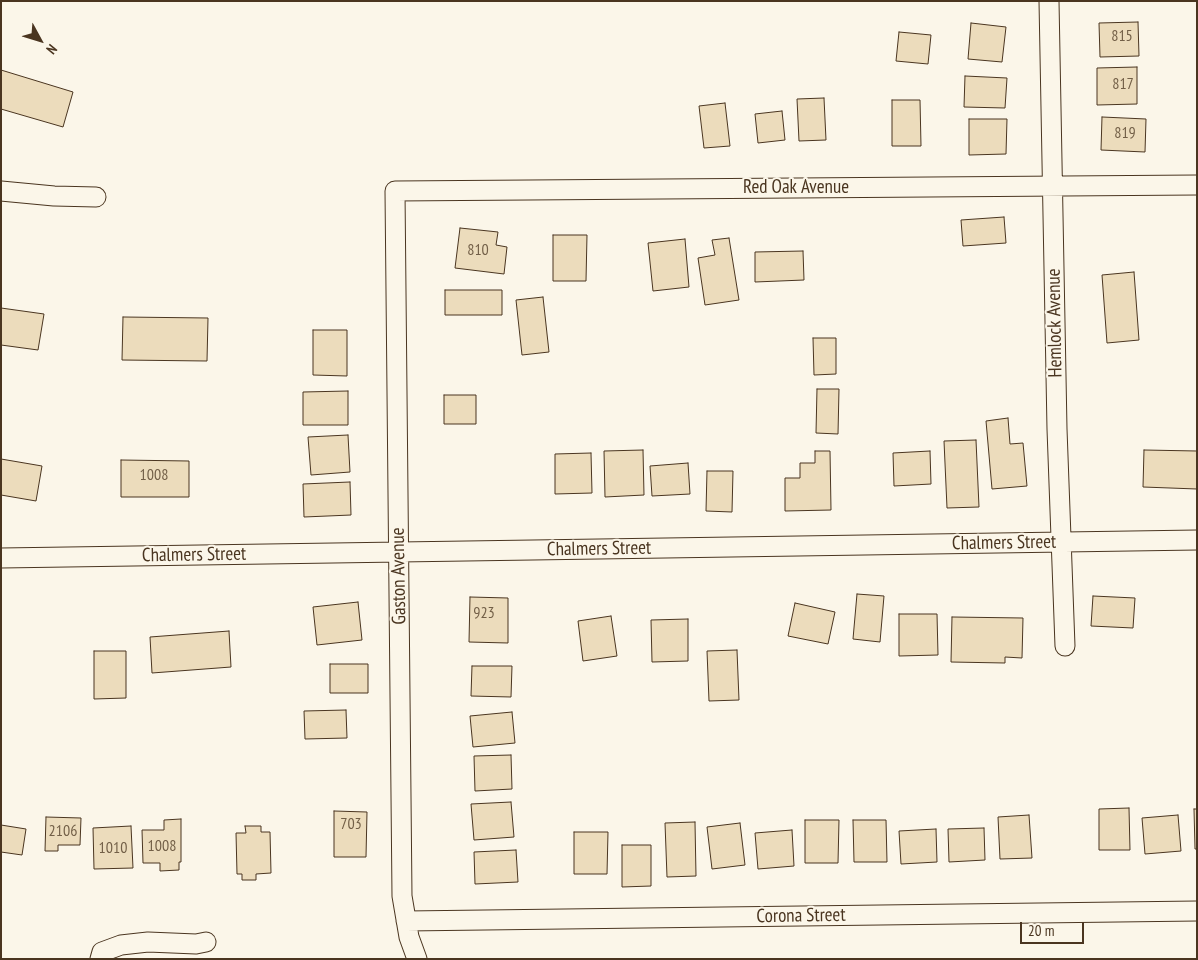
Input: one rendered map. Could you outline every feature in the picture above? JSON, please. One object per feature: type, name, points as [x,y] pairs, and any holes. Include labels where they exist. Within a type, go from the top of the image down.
[{"type":"street","name":"Hemlock Avenue","points":[[1049,1],[1057,429],[1065,646]]},
{"type":"street","name":"Red Oak Avenue","points":[[396,191],[1197,185]]},
{"type":"street","points":[[1,191],[54,196],[96,197]]},
{"type":"street","name":"Gaston Avenue","points":[[396,191],[402,896],[409,937],[417,959]]},
{"type":"street","name":"Chalmers Street","points":[[1,558],[1197,540]]},
{"type":"street","name":"Corona Street","points":[[406,921],[1197,911]]},
{"type":"street","points":[[100,959],[102,952],[121,945],[148,942],[196,944],[206,942]]},
{"type":"building","points":[[1138,22],[1139,56],[1100,57],[1099,23]]},
{"type":"building","points":[[971,23],[1006,27],[1002,62],[968,59]]},
{"type":"building","points":[[899,32],[931,35],[928,64],[896,61]]},
{"type":"building","points":[[1137,67],[1137,104],[1097,105],[1097,68]]},
{"type":"building","points":[[1,70],[73,92],[63,127],[1,109]]},
{"type":"building","points":[[965,76],[1007,78],[1005,108],[964,107]]},
{"type":"building","points":[[824,98],[826,140],[799,141],[797,99]]},
{"type":"building","points":[[892,100],[920,100],[921,146],[892,146]]},
{"type":"building","points":[[725,103],[730,146],[704,148],[699,106]]},
{"type":"building","points":[[782,111],[785,140],[758,143],[755,114]]},
{"type":"building","points":[[1102,117],[1146,119],[1145,152],[1101,150]]},
{"type":"building","points":[[969,119],[1007,119],[1006,154],[969,155]]},
{"type":"building","points":[[1004,217],[1006,243],[963,246],[961,220]]},
{"type":"building","points":[[460,228],[498,232],[496,245],[507,247],[504,274],[455,268]]},
{"type":"building","points":[[553,235],[587,235],[586,281],[553,281]]},
{"type":"building","points":[[729,238],[739,300],[705,305],[698,258],[715,255],[712,240]]},
{"type":"building","points":[[685,239],[689,287],[653,291],[648,243]]},
{"type":"building","points":[[803,251],[804,280],[755,282],[755,252]]},
{"type":"building","points":[[1134,272],[1139,340],[1107,343],[1102,275]]},
{"type":"building","points":[[445,290],[502,290],[502,315],[445,315]]},
{"type":"building","points":[[543,297],[549,352],[522,355],[516,300]]},
{"type":"building","points":[[1,308],[44,314],[38,350],[1,345]]},
{"type":"building","points":[[123,317],[208,318],[207,361],[122,360]]},
{"type":"building","points":[[313,330],[347,330],[347,376],[313,375]]},
{"type":"building","points":[[813,338],[836,338],[836,374],[814,375]]},
{"type":"building","points":[[817,389],[839,389],[838,434],[816,433]]},
{"type":"building","points":[[348,391],[348,425],[303,425],[303,392]]},
{"type":"building","points":[[444,395],[476,395],[476,424],[444,424]]},
{"type":"building","points":[[1008,418],[1010,444],[1023,443],[1027,486],[992,489],[986,421]]},
{"type":"building","points":[[348,435],[350,472],[311,475],[308,437]]},
{"type":"building","points":[[976,440],[979,507],[947,508],[944,441]]},
{"type":"building","points":[[643,450],[644,495],[605,497],[604,451]]},
{"type":"building","points":[[1144,450],[1197,451],[1197,489],[1143,487]]},
{"type":"building","points":[[815,451],[830,451],[831,510],[785,511],[785,478],[800,478],[800,463],[815,463]]},
{"type":"building","points":[[930,451],[931,484],[894,486],[893,453]]},
{"type":"building","points":[[591,453],[592,493],[555,494],[555,454]]},
{"type":"building","points":[[1,459],[42,466],[36,501],[1,495]]},
{"type":"building","points":[[121,460],[189,461],[189,497],[121,497]]},
{"type":"building","points":[[688,463],[690,494],[652,496],[650,466]]},
{"type":"building","points":[[707,471],[733,471],[732,512],[706,511]]},
{"type":"building","points":[[350,482],[351,515],[304,517],[303,484]]},
{"type":"building","points":[[857,594],[884,596],[880,642],[853,639]]},
{"type":"building","points":[[1093,596],[1135,598],[1133,628],[1091,626]]},
{"type":"building","points":[[470,597],[508,598],[508,643],[469,642]]},
{"type":"building","points":[[358,602],[362,640],[317,645],[313,607]]},
{"type":"building","points":[[795,603],[835,612],[828,644],[788,636]]},
{"type":"building","points":[[899,614],[937,614],[938,655],[899,656]]},
{"type":"building","points":[[611,616],[617,656],[583,661],[578,621]]},
{"type":"building","points":[[952,617],[1023,618],[1022,658],[1005,657],[1005,663],[951,662]]},
{"type":"building","points":[[688,619],[688,661],[652,662],[651,620]]},
{"type":"building","points":[[229,631],[231,667],[152,673],[150,637]]},
{"type":"building","points":[[737,650],[739,700],[709,701],[707,651]]},
{"type":"building","points":[[94,651],[126,651],[126,698],[94,699]]},
{"type":"building","points":[[330,664],[368,664],[368,693],[330,693]]},
{"type":"building","points":[[472,666],[512,666],[511,697],[471,696]]},
{"type":"building","points":[[346,710],[347,738],[305,739],[304,711]]},
{"type":"building","points":[[512,712],[515,743],[473,747],[470,716]]},
{"type":"building","points":[[511,755],[512,789],[475,791],[474,756]]},
{"type":"building","points":[[511,802],[514,837],[474,840],[471,804]]},
{"type":"building","points":[[1129,808],[1130,850],[1099,850],[1099,809]]},
{"type":"building","points":[[1194,809],[1197,809],[1197,849],[1195,849]]},
{"type":"building","points":[[334,811],[367,812],[366,857],[334,857]]},
{"type":"building","points":[[1029,815],[1032,858],[1000,859],[998,817]]},
{"type":"building","points":[[1178,815],[1181,851],[1145,854],[1142,818]]},
{"type":"building","points":[[46,817],[81,818],[80,845],[58,845],[58,851],[45,851]]},
{"type":"building","points":[[181,819],[181,862],[179,862],[179,870],[160,871],[160,863],[143,863],[142,830],[164,830],[164,820]]},
{"type":"building","points":[[805,820],[839,820],[838,863],[805,863]]},
{"type":"building","points":[[853,820],[886,820],[887,862],[854,862]]},
{"type":"building","points":[[695,822],[696,876],[667,877],[665,823]]},
{"type":"building","points":[[740,823],[745,865],[712,869],[707,827]]},
{"type":"building","points":[[1,825],[26,829],[22,855],[1,852]]},
{"type":"building","points":[[131,826],[133,868],[94,869],[93,828]]},
{"type":"building","points":[[245,826],[261,826],[261,832],[270,832],[271,873],[256,874],[256,880],[242,880],[242,874],[237,874],[236,833],[246,833]]},
{"type":"building","points":[[984,828],[985,860],[949,862],[948,829]]},
{"type":"building","points":[[936,829],[937,862],[901,864],[899,831]]},
{"type":"building","points":[[792,830],[794,866],[758,869],[755,833]]},
{"type":"building","points":[[574,832],[608,832],[607,874],[574,874]]},
{"type":"building","points":[[622,845],[651,845],[651,886],[622,887]]},
{"type":"building","points":[[516,850],[518,882],[475,884],[474,852]]}]
